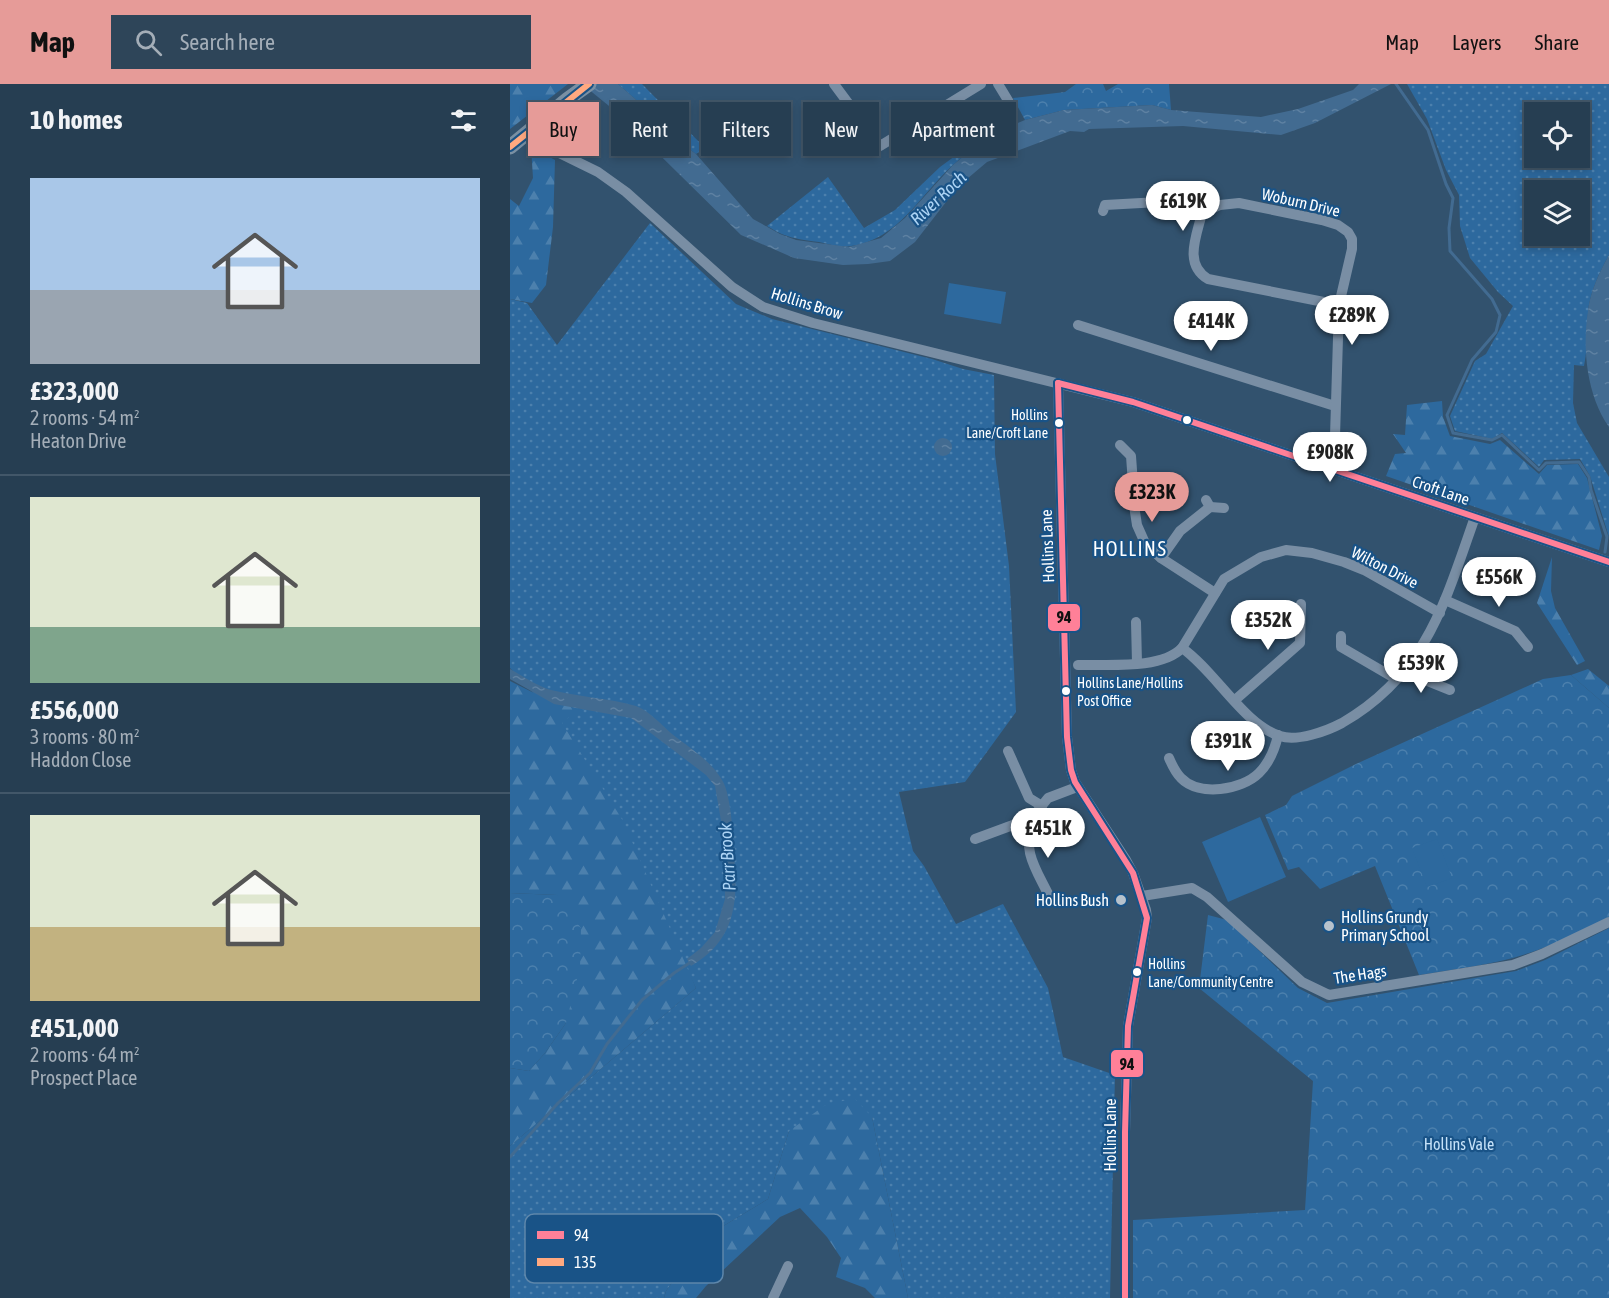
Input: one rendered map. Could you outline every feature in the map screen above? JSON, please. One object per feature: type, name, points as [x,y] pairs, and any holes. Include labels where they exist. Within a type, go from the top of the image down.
[{"type":"highway","points":[[564,102],[589,84]]},
{"type":"highway","points":[[510,147],[528,133]]},
{"type":"street","points":[[834,84],[880,146],[981,84]]},
{"type":"street","points":[[998,84],[1009,102]]},
{"type":"street","name":"Hollins Brow","points":[[565,156],[597,172],[626,192],[732,287],[763,307],[813,323],[1058,382]]},
{"type":"street","points":[[1103,212],[1105,205],[1177,201],[1195,206],[1202,213],[1193,255],[1198,272],[1203,276],[1208,279],[1339,305],[1334,469]]},
{"type":"street","name":"Woburn Drive","points":[[1202,213],[1220,205],[1239,202],[1353,229],[1352,249],[1339,305]]},
{"type":"street","points":[[1078,326],[1335,406]]},
{"type":"street","name":"Croft Lane","points":[[1058,382],[1134,402],[1609,562]]},
{"type":"street","name":"Hollins Lane","points":[[1058,382],[1067,737],[1071,770],[1077,787],[1126,860],[1142,896],[1147,918],[1128,1026],[1125,1298]]},
{"type":"street","points":[[1120,445],[1131,456],[1135,512],[1141,537],[1149,549],[1215,593]]},
{"type":"street","points":[[1161,558],[1180,531],[1208,503],[1224,508]]},
{"type":"street","points":[[1078,665],[1155,663],[1170,658],[1182,648],[1203,664],[1250,717],[1278,735],[1288,737],[1318,733],[1363,711],[1400,675],[1424,644],[1440,613],[1475,517]]},
{"type":"street","name":"Wilton Drive","points":[[1182,648],[1224,579],[1256,560],[1280,551],[1298,550],[1364,570],[1440,613]]},
{"type":"street","points":[[1445,600],[1515,631],[1528,647]]},
{"type":"street","points":[[1235,700],[1306,642],[1299,620],[1301,604]]},
{"type":"street","points":[[1136,622],[1137,663]]},
{"type":"street","points":[[1341,636],[1341,647],[1400,675],[1450,690]]},
{"type":"street","points":[[1169,758],[1180,778],[1191,786],[1202,789],[1227,787],[1246,782],[1259,772],[1275,748],[1278,735]]},
{"type":"street","points":[[1008,751],[1029,798],[1042,806]]},
{"type":"street","points":[[1051,900],[1028,851],[1028,835],[1032,818],[1048,798],[1077,787]]},
{"type":"street","points":[[975,839],[1032,818]]},
{"type":"street","name":"The Hags","points":[[1142,896],[1192,888],[1208,897],[1302,982],[1329,995],[1513,965],[1542,954],[1609,921]]},
{"type":"street","points":[[773,1298],[788,1266]]},
{"type":"green space","points":[[510,84],[568,84],[545,102],[528,102],[528,115],[510,129]]},
{"type":"green space","points":[[618,84],[642,84],[660,102],[639,102]]},
{"type":"green space","points":[[1076,84],[1103,84],[1106,91],[1118,84],[1169,84],[1171,110],[1152,105],[1064,110],[1025,120],[1013,98],[1065,92]]},
{"type":"green space","points":[[1407,84],[1609,84],[1609,255],[1590,298],[1584,366],[1574,365],[1573,403],[1577,423],[1609,477],[1609,537],[1590,476],[1580,459],[1544,460],[1539,467],[1502,433],[1492,439],[1455,431],[1450,416],[1475,361],[1486,354],[1513,306],[1498,292],[1470,258],[1460,226],[1459,195],[1446,170],[1427,119]]},
{"type":"green space","points":[[689,132],[701,144],[701,151],[696,154],[689,149]]},
{"type":"green space","points":[[532,156],[548,156],[555,160],[553,227],[546,285],[532,303],[510,299],[510,199],[519,206],[533,178]]},
{"type":"green space","points":[[955,156],[964,156],[895,226],[868,242],[839,246],[792,237],[767,226],[828,177],[864,228],[895,210],[940,167]]},
{"type":"green space","points":[[650,223],[736,304],[772,319],[994,375],[995,454],[1009,566],[1016,712],[965,782],[899,792],[913,851],[924,866],[956,924],[1003,904],[1048,988],[1063,1057],[1115,1075],[1110,1298],[908,1298],[872,1117],[789,1131],[768,1199],[723,1226],[723,1214],[525,1214],[525,1283],[672,1283],[664,1298],[510,1298],[510,1146],[696,988],[561,723],[510,668],[510,299],[527,303],[557,345]]},
{"type":"green space","points":[[949,283],[1006,292],[1001,324],[944,314]]},
{"type":"green space","points":[[1442,401],[1443,417],[1450,436],[1490,444],[1500,440],[1539,474],[1547,465],[1578,464],[1587,478],[1602,536],[1599,550],[1386,476],[1395,454],[1406,453],[1393,434],[1405,435],[1407,405]]},
{"type":"green space","points":[[1552,557],[1551,591],[1555,608],[1585,661],[1577,665],[1537,603]]},
{"type":"green space","points":[[1588,669],[1609,686],[1609,708],[1571,675]]},
{"type":"green space","points":[[1571,675],[1609,708],[1609,917],[1529,953],[1488,964],[1419,975],[1375,866],[1320,889],[1299,867],[1288,870],[1265,815],[1286,805],[1292,796],[1356,764],[1543,679]]},
{"type":"green space","points":[[510,681],[546,699],[582,706],[562,723],[623,821],[696,988],[510,1146],[510,1068],[529,1071],[566,1023],[557,895],[510,893]]},
{"type":"green space","points":[[1260,817],[1286,877],[1228,902],[1202,842]]},
{"type":"green space","points":[[1437,839],[1452,878],[1427,887],[1412,848]]},
{"type":"green space","points":[[510,893],[557,895],[581,928],[580,967],[566,1023],[529,1071],[510,1068]]},
{"type":"green space","name":"Hollins Vale","points":[[1208,915],[1227,920],[1298,988],[1327,1003],[1516,971],[1545,960],[1609,928],[1609,1298],[1133,1298],[1133,1220],[1305,1210],[1313,1081],[1199,988]]},
{"type":"green space","points":[[854,1098],[872,1117],[908,1298],[875,1298],[865,1288],[836,1277],[841,1258],[827,1237],[800,1208],[780,1217],[723,1270],[723,1226],[768,1199],[789,1131],[824,1106]]},
{"type":"green space","points":[[672,1283],[709,1283],[696,1298],[664,1298]]},
{"type":"water","points":[[582,84],[618,84],[639,102],[611,102],[611,108]]},
{"type":"water","points":[[1359,84],[1391,84],[1315,123],[1281,135],[1183,126],[1070,131],[1016,151],[1016,124],[1064,110],[1152,105],[1171,110],[1261,117],[1298,109],[1353,90]]},
{"type":"water","name":"River Roch","points":[[689,149],[753,219],[796,240],[849,247],[881,238],[905,218],[964,156],[1003,156],[987,162],[961,184],[956,184],[953,193],[915,242],[890,261],[843,265],[794,258],[741,235],[661,156],[689,156]]},
{"type":"water","points":[[1609,255],[1609,427],[1591,387],[1586,356],[1586,326],[1591,296]]},
{"type":"water","points":[[943,438],[949,441],[952,447],[949,453],[943,456],[937,453],[934,447],[937,441]]},
{"type":"water","points":[[510,669],[551,690],[641,708],[706,761],[722,780],[728,797],[732,823],[735,899],[722,937],[714,948],[691,966],[687,959],[715,932],[725,899],[724,838],[715,786],[706,775],[631,718],[554,704],[510,679]]},
{"type":"waterway","points":[[1396,84],[1428,130],[1453,198],[1449,228],[1450,251],[1492,299],[1500,315],[1496,332],[1472,360],[1447,415],[1453,433],[1492,440],[1502,435],[1539,470],[1546,463],[1579,462],[1589,477],[1591,490],[1607,537],[1605,552]]},
{"type":"waterway","name":"Parr Brook","points":[[510,1157],[558,1103],[590,1073],[607,1044],[642,1000],[691,962]]},
{"type":"transit line","name":"135","points":[[510,147],[589,84]]},
{"type":"transit line","name":"94","points":[[1058,383],[1067,737],[1071,770],[1075,782],[1133,873],[1147,918],[1128,1026],[1125,1132],[1125,1298]]},
{"type":"transit line","name":"94","points":[[1058,383],[1133,402],[1609,562]]},
{"type":"place","name":"Hollins Lane/Croft Lane","points":[[1059,423]]},
{"type":"place","name":"Hollins Lane/Hollins Post Office","points":[[1066,691]]},
{"type":"place","name":"Hollins Bush","points":[[1121,900]]},
{"type":"place","name":"Hollins Grundy Primary School","points":[[1329,926]]},
{"type":"place","name":"Hollins Lane/Community Centre","points":[[1137,972]]},
{"type":"district","name":"HOLLINS","points":[[1130,548]]}]
